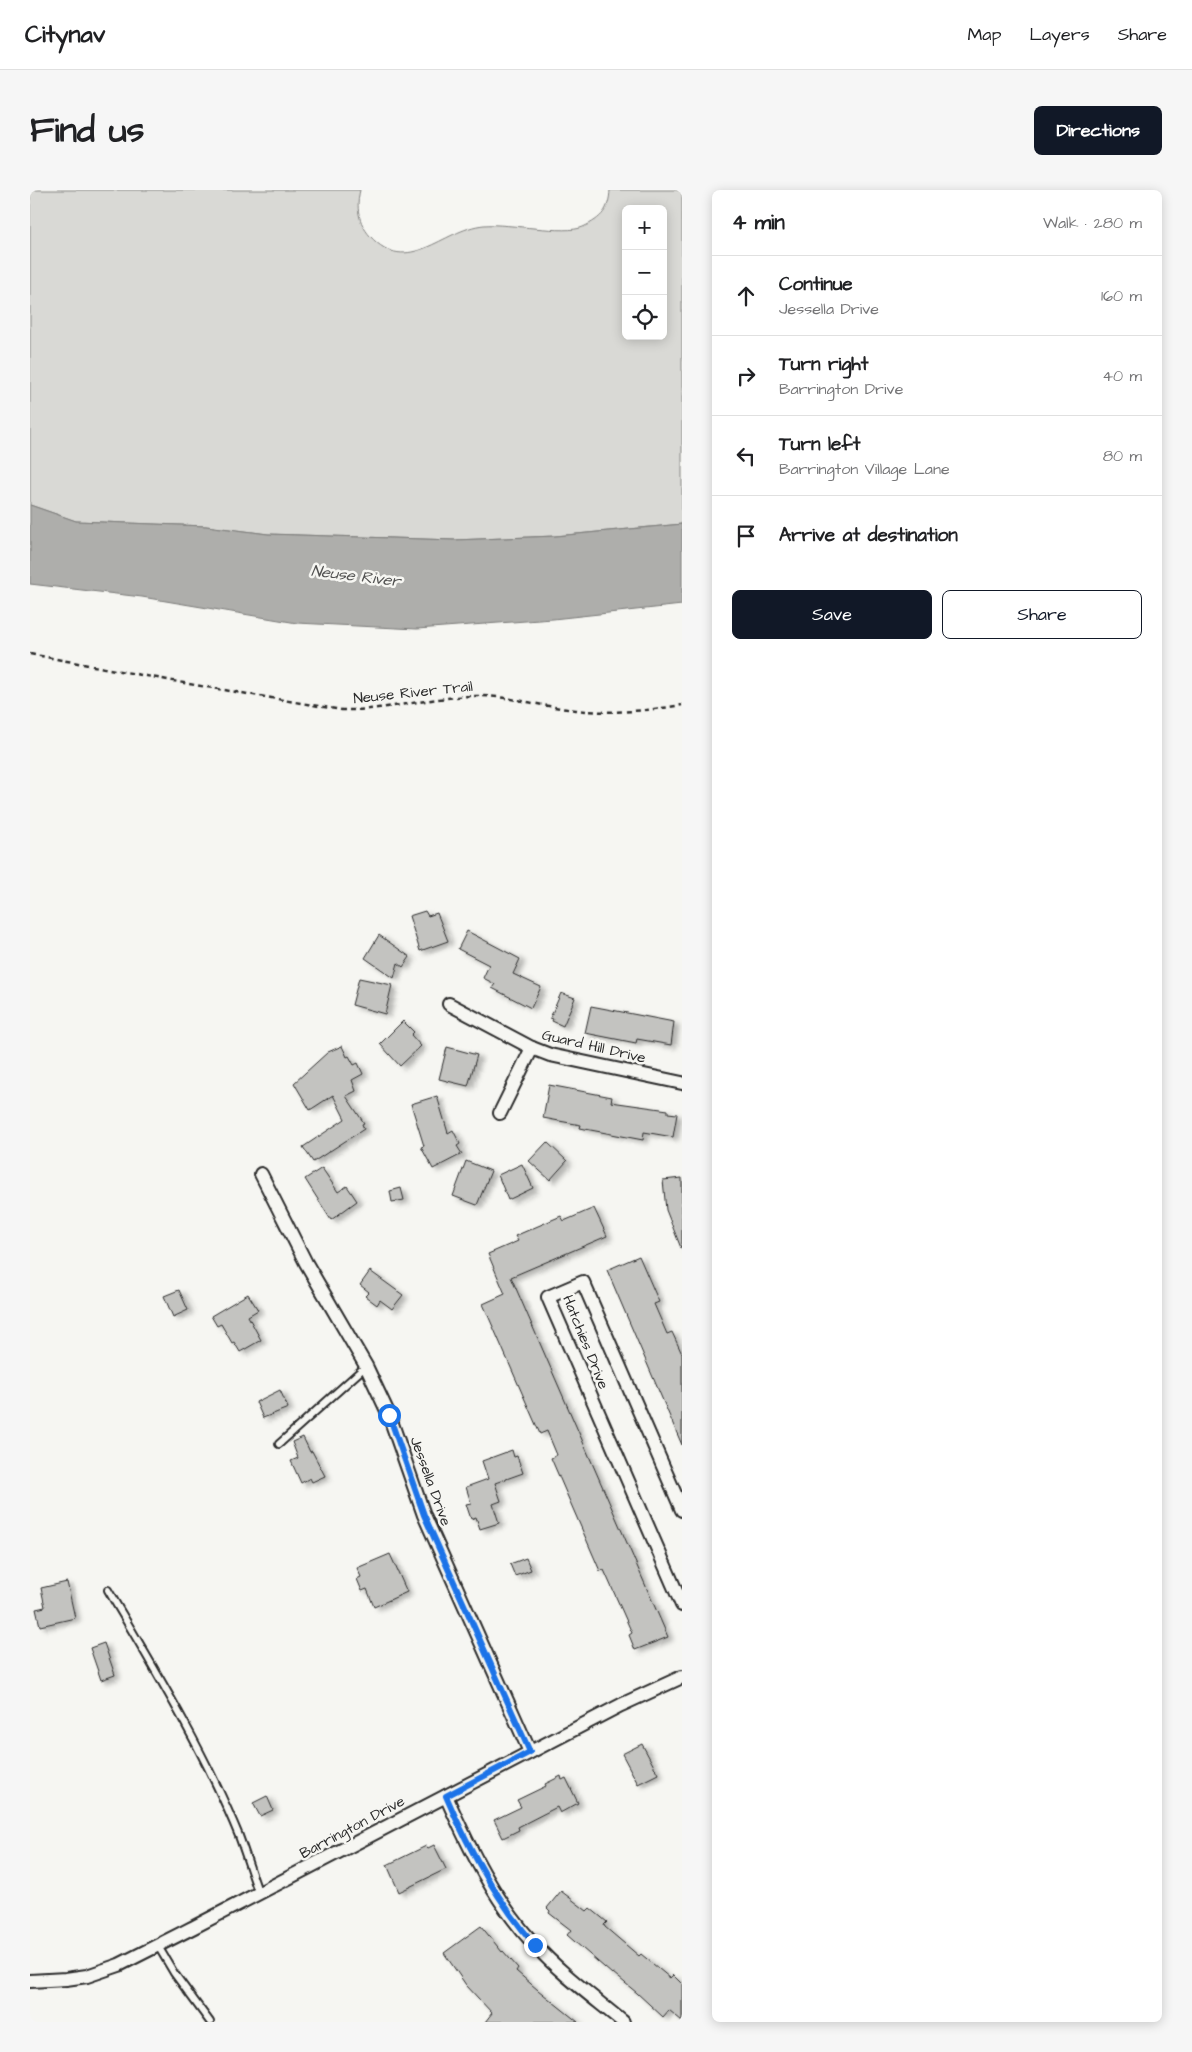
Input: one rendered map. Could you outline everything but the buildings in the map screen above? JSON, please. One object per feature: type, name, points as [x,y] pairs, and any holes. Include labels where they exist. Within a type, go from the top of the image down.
[{"type":"street","name":"Guard Hill Drive","points":[[449,1004],[532,1048],[550,1055],[682,1083]]},
{"type":"street","points":[[500,1113],[532,1048]]},
{"type":"street","name":"Jessella Drive","points":[[261,1174],[306,1263],[366,1366],[389,1415],[424,1515],[530,1752]]},
{"type":"street","name":"Hatchies Drive","points":[[682,1510],[583,1282],[548,1297],[682,1605]]},
{"type":"street","name":"Barrington Drive","points":[[30,1981],[66,1980],[87,1976],[111,1968],[259,1894],[621,1705],[682,1677]]},
{"type":"street","points":[[446,1796],[488,1881],[517,1925],[555,1965],[623,2022]]},
{"type":"lane","points":[[280,1444],[366,1366]]},
{"type":"lane","points":[[108,1590],[174,1702],[216,1786],[239,1837],[259,1894]]},
{"type":"lane","points":[[158,1946],[174,1973],[210,2022]]},
{"type":"path","name":"Neuse River Trail","points":[[30,654],[342,710],[362,710],[451,697],[476,696],[491,696],[576,710],[609,712],[631,712],[682,705]]},
{"type":"shaded area","points":[[30,190],[360,190],[359,214],[366,231],[384,248],[398,253],[426,248],[469,228],[484,225],[564,230],[583,227],[600,217],[603,213],[608,203],[610,190],[682,190],[682,524],[555,536],[454,540],[268,534],[206,526],[76,521],[30,505]]},
{"type":"water","name":"Neuse River","points":[[30,505],[76,521],[206,526],[268,534],[454,540],[556,536],[682,524],[682,605],[553,619],[417,629],[297,623],[142,597],[30,584]]},
{"type":"route","points":[[389,1415],[424,1515],[530,1752],[446,1796],[488,1881],[517,1925],[535,1945]]}]
